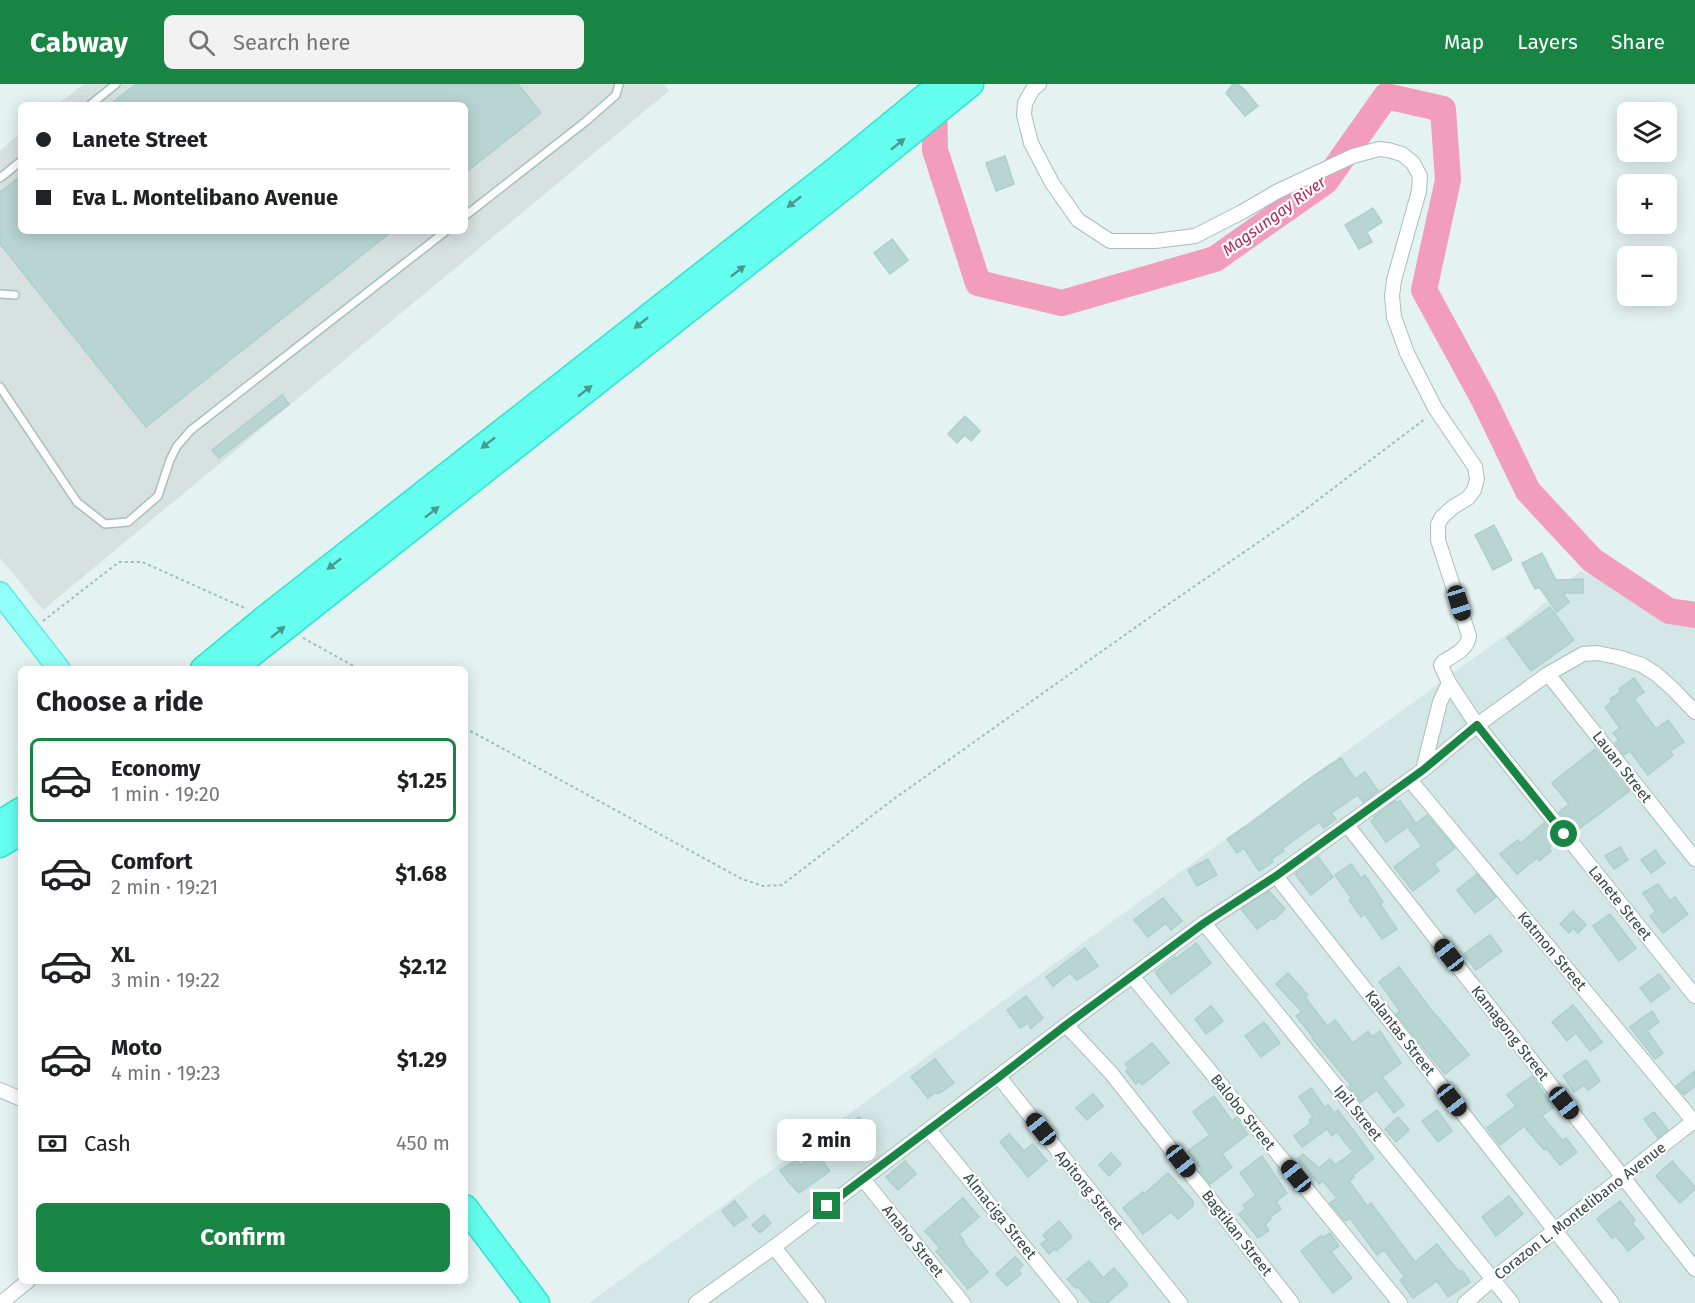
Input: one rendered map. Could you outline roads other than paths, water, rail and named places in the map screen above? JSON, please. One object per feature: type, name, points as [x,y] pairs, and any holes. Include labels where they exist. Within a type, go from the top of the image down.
[{"type":"highway","points":[[846,174],[940,84]]},
{"type":"highway","points":[[208,666],[275,622],[846,174],[971,84]]},
{"type":"highway","points":[[236,666],[275,622]]},
{"type":"highway","points":[[0,823],[18,812]]},
{"type":"highway","points":[[0,845],[18,834]]},
{"type":"highway","points":[[468,1211],[537,1303]]},
{"type":"main road","points":[[0,593],[57,666]]},
{"type":"street","points":[[1039,84],[1033,89],[1025,103],[1024,115],[1031,143],[1052,183],[1078,220],[1110,241],[1155,241],[1195,236],[1278,191],[1353,156],[1379,149],[1402,154],[1413,162],[1420,176],[1419,191],[1392,296],[1394,316],[1407,353],[1435,408],[1475,467],[1477,479],[1474,490],[1468,498],[1453,507],[1438,524],[1438,540],[1469,636],[1464,648],[1441,665],[1449,683],[1440,702],[1423,770]]},
{"type":"street","points":[[696,1303],[774,1247],[1132,976],[1204,923],[1276,876],[1410,780],[1477,725],[1548,674],[1583,654],[1597,653],[1617,657],[1642,665],[1656,674],[1695,712]]},
{"type":"street","name":"Lauan Street","points":[[1548,674],[1695,859]]},
{"type":"street","name":"Lanete Street","points":[[1449,683],[1477,725],[1695,996]]},
{"type":"street","name":"Katmon Street","points":[[1410,780],[1695,1122]]},
{"type":"street","name":"Kamagong Street","points":[[1347,825],[1695,1269]]},
{"type":"street","name":"Kalantas Street","points":[[1276,876],[1612,1303]]},
{"type":"street","name":"Ipil Street","points":[[1204,923],[1512,1303]]},
{"type":"street","name":"Balobo Street","points":[[1132,976],[1400,1303]]},
{"type":"street","name":"Bagtikan Street","points":[[1066,1025],[1111,1073],[1292,1303]]},
{"type":"street","name":"Apitong Street","points":[[999,1077],[1180,1303]]},
{"type":"street","points":[[0,1090],[18,1097]]},
{"type":"street","name":"Corazon L. Montelibano Avenue","points":[[1465,1303],[1695,1122]]},
{"type":"street","name":"Almaciga Street","points":[[929,1130],[1070,1303]]},
{"type":"street","name":"Anaho Street","points":[[863,1179],[963,1303]]},
{"type":"street","points":[[774,1247],[818,1303]]},
{"type":"street","points":[[1,1303],[24,1284]]},
{"type":"lane","points":[[94,102],[116,84]]},
{"type":"lane","points":[[468,214],[585,123],[615,95],[619,84]]},
{"type":"lane","points":[[0,178],[18,163]]},
{"type":"lane","points":[[0,387],[77,502],[105,524],[128,522],[158,495],[177,446],[191,430],[442,234]]},
{"type":"lane","points":[[0,294],[15,295]]},
{"type":"waterway","name":"Magsungay River","points":[[934,95],[935,150],[978,283],[1062,303],[1215,259],[1326,181],[1386,96],[1443,109],[1448,180],[1424,290],[1484,400],[1528,491],[1592,560],[1669,611],[1695,615]]}]
